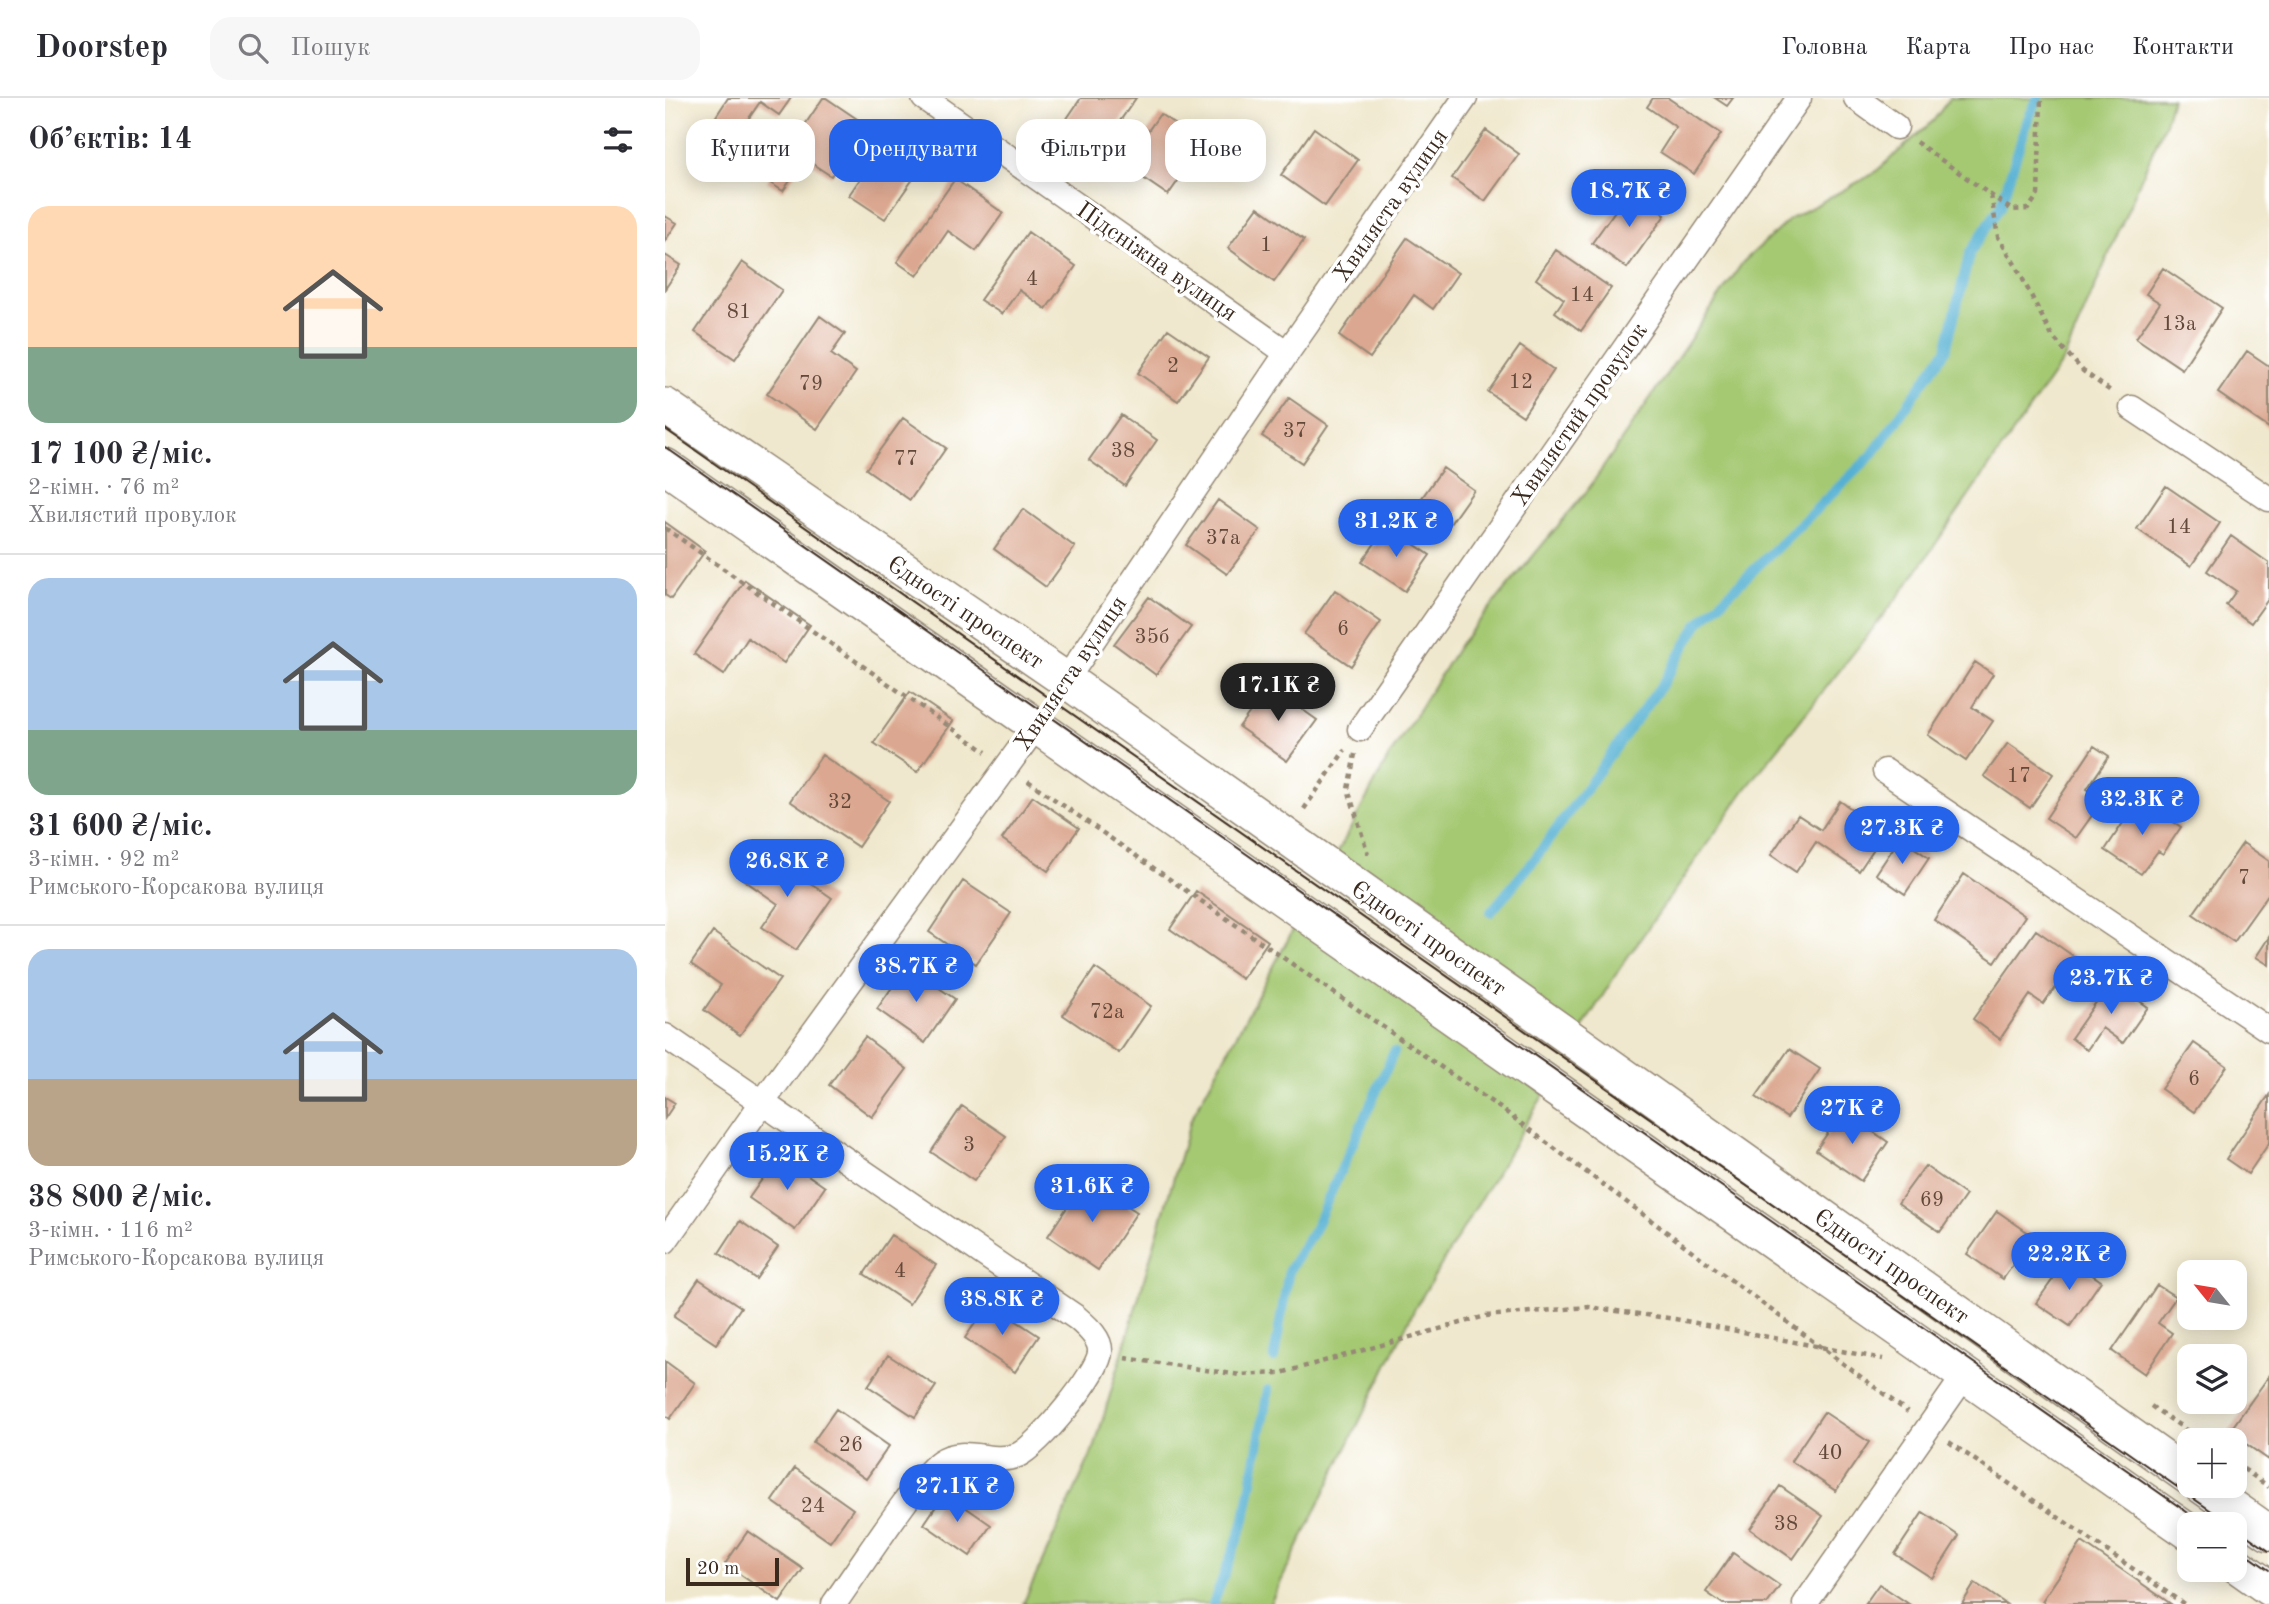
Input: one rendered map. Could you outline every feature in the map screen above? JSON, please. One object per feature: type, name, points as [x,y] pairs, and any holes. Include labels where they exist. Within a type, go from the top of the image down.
[{"type":"main road","name":"Єдності проспект","points":[[665,406],[1066,680],[2177,1468]]},
{"type":"main road","name":"Єдності проспект","points":[[665,466],[2177,1524]]},
{"type":"main road","name":"Хвиляста вулиця","points":[[1037,725],[1066,680]]},
{"type":"main road","points":[[2219,1498],[2269,1533]]},
{"type":"main road","points":[[2247,1572],[2269,1588]]},
{"type":"street","name":"Підсніжна вулиця","points":[[924,98],[1287,353]]},
{"type":"street","name":"Хвиляста вулиця","points":[[1066,680],[1287,353],[1465,98]]},
{"type":"street","name":"Хвилястий провулок","points":[[1360,729],[1799,98]]},
{"type":"street","points":[[1856,98],[1896,127]]},
{"type":"street","points":[[2132,408],[2269,499]]},
{"type":"street","name":"Хвиляста вулиця","points":[[665,1241],[1037,725]]},
{"type":"street","points":[[1885,771],[2269,1030]]},
{"type":"street","points":[[665,1036],[1077,1318],[1088,1328],[1100,1350],[1095,1370],[1033,1446],[1019,1455],[1007,1458],[960,1454],[940,1462],[898,1511],[834,1604]]},
{"type":"street","points":[[1805,1604],[1965,1375]]},
{"type":"path","points":[[1896,127],[2012,210],[2028,209],[2038,195],[2041,98]]},
{"type":"path","points":[[1991,195],[1998,237],[2052,335],[2083,371],[2132,408]]},
{"type":"path","points":[[665,528],[1503,1110],[1928,1427],[2184,1604]]},
{"type":"path","points":[[1299,816],[1360,729]]},
{"type":"path","points":[[1360,729],[1348,789],[1372,865]]},
{"type":"path","points":[[1100,1350],[1240,1375],[1281,1373],[1486,1317],[1588,1307],[1675,1319],[1886,1360]]},
{"type":"path","points":[[2247,1471],[2269,1487]]},
{"type":"green space","points":[[1950,98],[2172,98],[2165,123],[2064,359],[1905,588],[1745,790],[1620,968],[1578,1035],[1332,863],[1387,760],[1460,644],[1587,491],[1743,262],[1790,219],[1873,174],[1933,121]]},
{"type":"green space","points":[[1298,921],[1544,1094],[1414,1310],[1270,1604],[1023,1604],[1095,1446],[1191,1119]]},
{"type":"building","points":[[728,98],[791,98],[779,115],[760,102],[748,119],[714,119]]},
{"type":"building","points":[[823,98],[826,98],[857,119],[829,119],[829,175],[815,166],[815,119],[809,119]]},
{"type":"building","points":[[1081,98],[1136,98],[1121,119],[1067,119]]},
{"type":"building","points":[[1653,98],[1668,98],[1721,134],[1694,174],[1660,152],[1676,127],[1647,107]]},
{"type":"building","points":[[1715,98],[1733,98],[1727,106]]},
{"type":"building","points":[[1160,114],[1167,119],[1165,119],[1165,182],[1177,182],[1168,195],[1149,182],[1151,127]]},
{"type":"building","points":[[1314,128],[1358,160],[1325,206],[1281,175]]},
{"type":"building","points":[[1486,130],[1519,154],[1485,201],[1452,178]]},
{"type":"building","points":[[769,182],[789,182],[783,191]]},
{"type":"building","points":[[858,182],[911,182],[885,219],[849,195]]},
{"type":"building","points":[[953,182],[959,182],[1003,213],[976,251],[948,231],[917,276],[897,262]]},
{"type":"building","points":[[1630,190],[1665,215],[1627,268],[1592,243]]},
{"type":"building","points":[[1258,207],[1304,240],[1274,282],[1228,248]]},
{"type":"building","points":[[665,216],[677,223],[665,241]]},
{"type":"building","points":[[1028,232],[1076,266],[1046,309],[1019,290],[1002,314],[980,300]]},
{"type":"building","points":[[1407,238],[1458,273],[1433,309],[1414,295],[1370,358],[1339,336]]},
{"type":"building","points":[[1556,250],[1611,288],[1581,331],[1555,312],[1564,299],[1536,279]]},
{"type":"building","points":[[665,255],[681,265],[665,289]]},
{"type":"building","points":[[742,262],[782,290],[735,359],[695,332]]},
{"type":"building","points":[[2163,268],[2222,308],[2182,369],[2136,338],[2160,303],[2146,294]]},
{"type":"building","points":[[820,316],[845,334],[831,354],[856,372],[817,429],[767,394]]},
{"type":"building","points":[[1168,329],[1209,357],[1178,401],[1138,373]]},
{"type":"building","points":[[1520,346],[1554,370],[1523,416],[1488,392]]},
{"type":"building","points":[[2247,351],[2269,366],[2269,428],[2218,393]]},
{"type":"building","points":[[1289,398],[1328,425],[1302,463],[1262,436]]},
{"type":"building","points":[[1121,415],[1157,440],[1125,486],[1089,460]]},
{"type":"building","points":[[903,418],[946,448],[910,500],[866,469]]},
{"type":"building","points":[[1443,468],[1474,490],[1445,531],[1414,509]]},
{"type":"building","points":[[2166,486],[2220,523],[2191,566],[2137,529]]},
{"type":"building","points":[[1218,500],[1260,530],[1227,574],[1186,545]]},
{"type":"building","points":[[1023,509],[1075,547],[1046,587],[994,549]]},
{"type":"building","points":[[665,522],[705,551],[671,599],[665,595]]},
{"type":"building","points":[[1387,526],[1430,555],[1405,591],[1362,562]]},
{"type":"building","points":[[2231,536],[2269,563],[2269,598],[2251,623],[2226,605],[2236,591],[2207,571]]},
{"type":"building","points":[[745,580],[810,625],[784,663],[748,638],[724,675],[694,654]]},
{"type":"building","points":[[1335,590],[1381,622],[1351,666],[1304,634]]},
{"type":"building","points":[[1149,597],[1191,627],[1156,675],[1114,644]]},
{"type":"building","points":[[1975,662],[1993,674],[1972,707],[1993,721],[1966,761],[1928,735]]},
{"type":"building","points":[[1269,686],[1317,720],[1287,761],[1239,727]]},
{"type":"building","points":[[910,692],[953,721],[917,772],[874,743]]},
{"type":"building","points":[[2008,743],[2053,774],[2030,808],[1984,776]]},
{"type":"building","points":[[2094,746],[2109,756],[2087,789],[2103,800],[2076,838],[2046,818]]},
{"type":"building","points":[[822,755],[889,801],[858,847],[790,801]]},
{"type":"building","points":[[1033,796],[1079,828],[1048,871],[1002,839]]},
{"type":"building","points":[[2139,799],[2181,827],[2163,854],[2158,851],[2141,874],[2105,850]]},
{"type":"building","points":[[1840,801],[1885,832],[1859,871],[1816,842],[1796,872],[1771,855],[1798,815],[1821,830]]},
{"type":"building","points":[[1900,838],[1929,858],[1905,894],[1876,874]]},
{"type":"building","points":[[2243,843],[2269,861],[2269,893],[2234,942],[2193,914]]},
{"type":"building","points":[[761,849],[832,898],[796,950],[762,927],[778,904],[741,878]]},
{"type":"building","points":[[1964,874],[2025,916],[1995,962],[1934,920]]},
{"type":"building","points":[[963,881],[1011,913],[976,964],[929,932]]},
{"type":"building","points":[[1196,891],[1268,941],[1242,979],[1170,929]]},
{"type":"building","points":[[2036,930],[2076,958],[2043,1004],[2030,995],[2000,1039],[1973,1019]]},
{"type":"building","points":[[713,932],[780,979],[740,1035],[704,1010],[721,985],[691,964]]},
{"type":"building","points":[[2269,937],[2269,965],[2256,957]]},
{"type":"building","points":[[907,966],[955,999],[925,1043],[877,1009]]},
{"type":"building","points":[[1095,968],[1151,1006],[1119,1053],[1063,1015]]},
{"type":"building","points":[[2111,981],[2148,1007],[2123,1043],[2102,1028],[2087,1050],[2071,1038]]},
{"type":"building","points":[[865,1037],[907,1069],[872,1117],[829,1085]]},
{"type":"building","points":[[2194,1043],[2227,1066],[2194,1112],[2161,1089]]},
{"type":"building","points":[[1789,1049],[1820,1069],[1787,1118],[1756,1097]]},
{"type":"building","points":[[2269,1095],[2269,1143],[2248,1174],[2226,1159]]},
{"type":"building","points":[[665,1097],[675,1103],[665,1118]]},
{"type":"building","points":[[962,1106],[1006,1136],[974,1181],[931,1152]]},
{"type":"building","points":[[1843,1111],[1888,1142],[1861,1181],[1816,1150]]},
{"type":"building","points":[[779,1155],[825,1187],[795,1230],[749,1198]]},
{"type":"building","points":[[1925,1166],[1966,1195],[1940,1232],[1898,1203]]},
{"type":"building","points":[[1086,1179],[1137,1212],[1098,1270],[1048,1236]]},
{"type":"building","points":[[1997,1211],[2033,1236],[2003,1279],[1967,1254]]},
{"type":"building","points":[[740,1221],[778,1247],[756,1279],[719,1253]]},
{"type":"building","points":[[891,1235],[936,1265],[909,1304],[864,1274]]},
{"type":"building","points":[[2068,1258],[2101,1281],[2070,1326],[2036,1303]]},
{"type":"building","points":[[699,1279],[741,1307],[716,1344],[674,1316]]},
{"type":"building","points":[[2157,1285],[2176,1297],[2158,1323],[2172,1333],[2145,1374],[2112,1351]]},
{"type":"building","points":[[989,1303],[1039,1336],[1015,1372],[965,1338]]},
{"type":"building","points":[[888,1355],[936,1386],[915,1417],[868,1386]]},
{"type":"building","points":[[665,1361],[695,1383],[670,1419],[665,1415]]},
{"type":"building","points":[[2269,1376],[2269,1460],[2247,1445],[2247,1428],[2232,1428],[2242,1414],[2247,1414],[2247,1407]]},
{"type":"building","points":[[836,1409],[889,1446],[866,1479],[813,1442]]},
{"type":"building","points":[[1824,1412],[1869,1442],[1836,1491],[1791,1461]]},
{"type":"building","points":[[795,1468],[853,1509],[830,1542],[772,1501]]},
{"type":"building","points":[[1780,1486],[1823,1516],[1793,1559],[1750,1529]]},
{"type":"building","points":[[945,1493],[991,1525],[970,1556],[924,1524]]},
{"type":"building","points":[[1923,1512],[1959,1536],[1932,1578],[1895,1554]]},
{"type":"building","points":[[748,1531],[803,1569],[780,1602],[725,1564]]},
{"type":"building","points":[[2082,1542],[2171,1604],[2047,1604],[2042,1601]]},
{"type":"building","points":[[1733,1553],[1780,1586],[1767,1604],[1723,1604],[1706,1592]]},
{"type":"building","points":[[1975,1583],[2006,1604],[1962,1604]]},
{"type":"building","points":[[1879,1584],[1909,1604],[1865,1604]]},
{"type":"waterway","points":[[1491,912],[1534,860],[1663,683],[1698,624],[1872,455],[1946,350],[1970,252],[2000,207],[2028,119],[2038,98]]},
{"type":"waterway","points":[[1274,1358],[1289,1270],[1314,1230],[1394,1052]]},
{"type":"waterway","points":[[1213,1604],[1245,1519],[1268,1390]]},
{"type":"tram line","points":[[665,429],[2213,1512]]},
{"type":"tram line","points":[[665,447],[2187,1512]]},
{"type":"tram line","points":[[2247,1535],[2269,1551]]},
{"type":"tram line","points":[[2247,1554],[2269,1570]]}]
